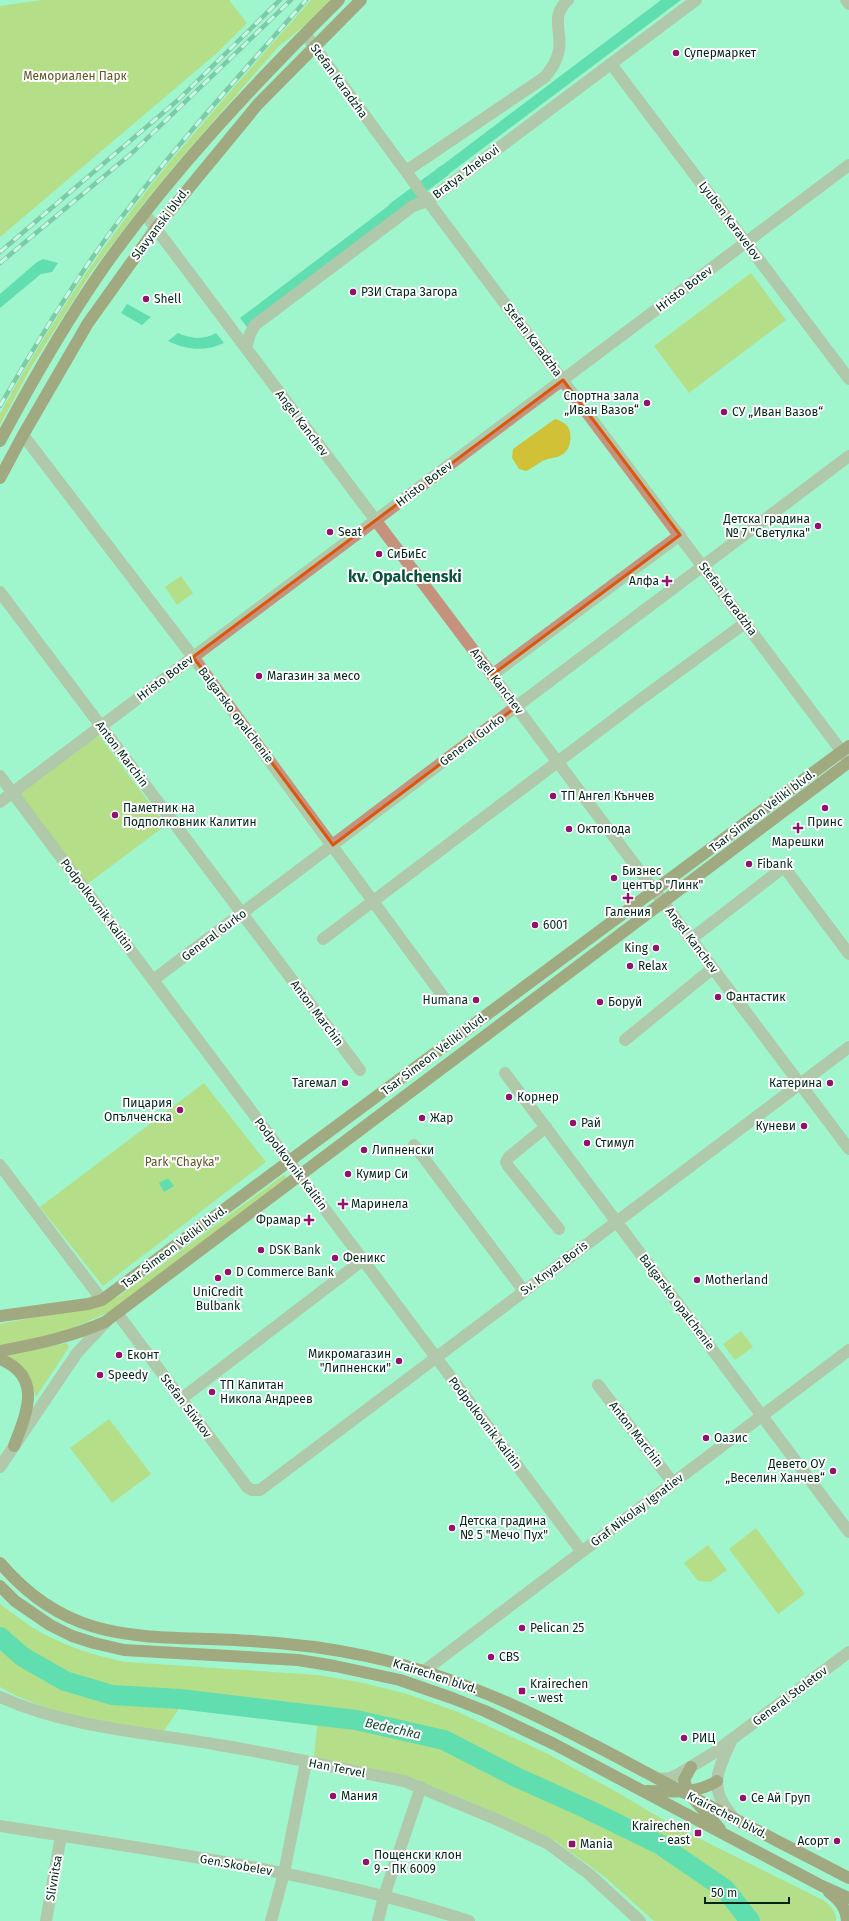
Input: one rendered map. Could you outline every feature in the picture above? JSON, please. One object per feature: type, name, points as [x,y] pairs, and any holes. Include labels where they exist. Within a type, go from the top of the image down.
[{"type":"main road","name":"Slavyanski blvd.","points":[[0,441],[38,370],[104,267],[217,125],[339,0]]},
{"type":"main road","name":"Slavyanski blvd.","points":[[0,478],[23,435],[88,323],[156,228],[258,104],[361,0]]},
{"type":"main road","name":"Tsar Simeon Veliki blvd.","points":[[0,1316],[88,1304],[102,1300],[654,890],[847,755]]},
{"type":"main road","name":"Tsar Simeon Veliki blvd.","points":[[0,1351],[43,1343],[72,1335],[92,1328],[114,1315],[663,902],[847,755]]},
{"type":"main road","points":[[473,1025],[482,1038]]},
{"type":"main road","points":[[0,1359],[15,1368],[24,1380],[29,1394],[27,1414],[14,1446]]},
{"type":"main road","name":"Krairechen blvd.","points":[[0,1563],[21,1586],[48,1606],[80,1623],[111,1632],[131,1636],[252,1641],[338,1651],[424,1670],[468,1685],[532,1713],[849,1878]]},
{"type":"main road","name":"Krairechen blvd.","points":[[0,1586],[15,1601],[50,1625],[72,1636],[94,1643],[124,1650],[298,1660],[371,1674],[424,1688],[485,1710],[644,1791],[822,1886],[849,1898]]},
{"type":"main road","points":[[691,1767],[684,1780],[687,1793],[725,1834]]},
{"type":"main road","points":[[644,1791],[687,1793],[703,1788],[717,1781]]},
{"type":"main road","points":[[822,1886],[842,1904],[847,1921]]},
{"type":"street","points":[[406,171],[545,77],[555,64],[559,48],[558,19],[563,4],[568,0]]},
{"type":"street","name":"Bratya Zhekovi","points":[[246,348],[250,334],[255,325],[413,206],[611,64],[696,0]]},
{"type":"street","points":[[846,0],[849,4]]},
{"type":"street","name":"Stefan Karadzha","points":[[305,34],[415,184],[745,623],[847,755]]},
{"type":"street","name":"Lyuben Karavelov","points":[[611,64],[849,379]]},
{"type":"street","name":"Hristo Botev","points":[[0,802],[849,165]]},
{"type":"street","name":"Angel Kanchev","points":[[145,214],[849,1149]]},
{"type":"street","name":"Balgarsko opalchenie","points":[[23,435],[193,657],[445,999]]},
{"type":"street","name":"General Gurko","points":[[153,980],[849,456]]},
{"type":"street","points":[[492,675],[680,535]]},
{"type":"street","name":"Anton Marchin","points":[[0,592],[360,1070]]},
{"type":"street","points":[[323,940],[745,623]]},
{"type":"street","name":"Podpolkovnik Kalitin","points":[[0,776],[582,1552]]},
{"type":"street","points":[[691,939],[784,867],[849,954]]},
{"type":"street","points":[[625,1040],[713,968]]},
{"type":"street","name":"Sv. Knyaz Boris","points":[[260,1490],[849,1047]]},
{"type":"street","name":"Balgarsko opalchenie","points":[[505,1072],[849,1532]]},
{"type":"street","points":[[546,1127],[509,1157],[506,1162],[559,1229]]},
{"type":"street","points":[[414,1145],[524,1291]]},
{"type":"street","points":[[0,1165],[102,1300]]},
{"type":"street","points":[[181,1399],[363,1260]]},
{"type":"street","name":"Stefan Slivkov","points":[[114,1315],[181,1399],[247,1487],[252,1490],[260,1490]]},
{"type":"street","name":"Tsar Simeon Veliki blvd.","points":[[0,1467],[77,1353],[114,1315]]},
{"type":"street","name":"Graf Nikolay Ignatiev","points":[[424,1670],[849,1350]]},
{"type":"street","name":"Anton Marchin","points":[[598,1385],[673,1483]]},
{"type":"street","name":"General Stoletov","points":[[658,1779],[674,1776],[691,1767],[731,1740],[849,1652]]},
{"type":"street","name":"Han Tervel","points":[[0,1696],[18,1705],[53,1716],[105,1728],[219,1745],[404,1781],[498,1820],[547,1843],[589,1874],[640,1921]]},
{"type":"street","points":[[731,1740],[719,1769],[717,1781],[718,1793],[722,1804],[734,1818]]},
{"type":"street","points":[[271,1921],[284,1873],[306,1762]]},
{"type":"street","points":[[378,1921],[384,1896],[421,1787]]},
{"type":"street","name":"Gen.Skobelev","points":[[0,1826],[284,1873],[384,1896],[469,1921]]},
{"type":"street","name":"Slivnitsa","points":[[46,1921],[61,1836]]},
{"type":"highlighted area","points":[[563,380],[680,535],[492,675],[516,707],[333,845],[193,657]]},
{"type":"green space","name":"Мемориален Парк","points":[[42,0],[229,0],[247,23],[217,53],[0,237],[0,6]]},
{"type":"green space","points":[[311,0],[333,0],[324,10],[278,47],[175,165],[139,209],[92,271],[31,367],[0,425],[0,414],[18,381],[79,284],[123,221],[187,141]]},
{"type":"green space","points":[[751,273],[786,320],[689,393],[654,346]]},
{"type":"green space","points":[[555,419],[568,427],[570,444],[566,451],[561,456],[545,460],[526,471],[519,469],[512,458],[513,449]]},
{"type":"green space","points":[[181,576],[193,593],[177,605],[165,587]]},
{"type":"green space","points":[[98,734],[166,825],[86,885],[18,794]]},
{"type":"green space","name":"Park \"Chayka\"","points":[[204,1083],[266,1162],[103,1286],[40,1207]]},
{"type":"green space","points":[[284,1175],[287,1178],[109,1312],[64,1332],[0,1346],[0,1324],[94,1305],[119,1296]]},
{"type":"green space","points":[[741,1331],[753,1347],[735,1360],[723,1344]]},
{"type":"green space","points":[[67,1343],[69,1347],[36,1397],[32,1385],[5,1356]]},
{"type":"green space","points":[[109,1419],[151,1474],[112,1503],[70,1448]]},
{"type":"green space","points":[[756,1528],[805,1594],[778,1614],[729,1549]]},
{"type":"green space","points":[[708,1545],[727,1570],[710,1582],[698,1581],[684,1563]]},
{"type":"green space","points":[[0,1603],[44,1634],[83,1651],[112,1659],[126,1662],[318,1675],[364,1683],[407,1694],[458,1712],[548,1754],[622,1795],[670,1824],[823,1900],[832,1909],[835,1914],[836,1921],[654,1921],[605,1877],[554,1840],[466,1800],[414,1779],[314,1757],[317,1726],[181,1706],[163,1732],[100,1722],[38,1705],[0,1687]]},
{"type":"shaded area","points":[[661,0],[681,0],[434,185],[428,176]]},
{"type":"shaded area","points":[[404,194],[410,202],[247,327],[240,318]]},
{"type":"shaded area","points":[[43,259],[58,263],[52,272],[41,274],[0,308],[0,294],[37,262]]},
{"type":"shaded area","points":[[127,304],[151,317],[142,325],[121,313]]},
{"type":"shaded area","points":[[178,333],[187,337],[202,338],[216,333],[224,343],[210,348],[196,349],[168,341]]},
{"type":"shaded area","points":[[168,1178],[174,1186],[164,1192],[159,1183]]},
{"type":"waterway","points":[[394,208],[444,171]]},
{"type":"waterway","name":"Bedechka","points":[[0,1637],[23,1657],[65,1681],[112,1695],[180,1699],[356,1720],[444,1740],[516,1777],[659,1844],[725,1889],[750,1921]]},
{"type":"railway","points":[[0,252],[178,100],[280,0]]},
{"type":"railway","points":[[0,263],[132,153],[291,0]]},
{"type":"railway","points":[[0,406],[59,308],[124,214],[191,132],[306,0]]},
{"type":"place","name":"Супермаркет","points":[[676,53]]},
{"type":"place","name":"РЗИ Стара Загора","points":[[353,292]]},
{"type":"place","name":"Shell","points":[[146,299]]},
{"type":"place","name":"Спортна зала „Иван Вазов“","points":[[647,403]]},
{"type":"place","name":"СУ „Иван Вазов“","points":[[724,412]]},
{"type":"place","name":"Детска градина № 7 \"Светулка\"","points":[[818,526]]},
{"type":"place","name":"Seat","points":[[330,532]]},
{"type":"place","name":"СиБиЕс","points":[[379,554]]},
{"type":"place","name":"Алфа","points":[[667,581]]},
{"type":"place","name":"Магазин за месо","points":[[259,676]]},
{"type":"place","name":"ТП Ангел Кънчев","points":[[553,796]]},
{"type":"place","name":"Принс","points":[[825,808]]},
{"type":"place","name":"Паметник на Подполковник Калитин","points":[[115,815]]},
{"type":"place","name":"Марешки","points":[[798,828]]},
{"type":"place","name":"Октопода","points":[[569,829]]},
{"type":"place","name":"Fibank","points":[[749,864]]},
{"type":"place","name":"Бизнес център \"Линк\"","points":[[614,878]]},
{"type":"place","name":"Галения","points":[[628,898]]},
{"type":"place","name":"6001","points":[[535,925]]},
{"type":"place","name":"King","points":[[656,948]]},
{"type":"place","name":"Relax","points":[[630,966]]},
{"type":"place","name":"Фантастик","points":[[718,997]]},
{"type":"place","name":"Humana","points":[[476,1000]]},
{"type":"place","name":"Боруй","points":[[600,1002]]},
{"type":"place","name":"Тагемал","points":[[345,1083]]},
{"type":"place","name":"Катерина","points":[[830,1083]]},
{"type":"place","name":"Корнер","points":[[509,1097]]},
{"type":"place","name":"Пицария Опълченска","points":[[180,1110]]},
{"type":"place","name":"Жар","points":[[422,1118]]},
{"type":"place","name":"Рай","points":[[573,1123]]},
{"type":"place","name":"Куневи","points":[[804,1126]]},
{"type":"place","name":"Стимул","points":[[587,1143]]},
{"type":"place","name":"Липненски","points":[[364,1150]]},
{"type":"place","name":"Кумир Си","points":[[348,1174]]},
{"type":"place","name":"Маринела","points":[[343,1204]]},
{"type":"place","name":"Фрамар","points":[[309,1220]]},
{"type":"place","name":"DSK Bank","points":[[261,1250]]},
{"type":"place","name":"Феникс","points":[[335,1258]]},
{"type":"place","name":"D Commerce Bank","points":[[228,1272]]},
{"type":"place","name":"UniCredit Bulbank","points":[[218,1278]]},
{"type":"place","name":"Motherland","points":[[697,1280]]},
{"type":"place","name":"Еконт","points":[[119,1355]]},
{"type":"place","name":"Микромагазин \"Липненски\"","points":[[399,1361]]},
{"type":"place","name":"Speedy","points":[[100,1375]]},
{"type":"place","name":"ТП Капитан Никола Андреев","points":[[212,1392]]},
{"type":"place","name":"Оазис","points":[[706,1438]]},
{"type":"place","name":"Девето ОУ „Веселин Ханчев“","points":[[833,1471]]},
{"type":"place","name":"Детска градина № 5 \"Мечо Пух\"","points":[[452,1528]]},
{"type":"place","name":"Pelican 25","points":[[522,1628]]},
{"type":"place","name":"CBS","points":[[491,1657]]},
{"type":"place","name":"Krairechen - west","points":[[522,1691]]},
{"type":"place","name":"РИЦ","points":[[684,1738]]},
{"type":"place","name":"Мания","points":[[333,1796]]},
{"type":"place","name":"Се Ай Груп","points":[[743,1798]]},
{"type":"place","name":"Krairechen - east","points":[[698,1833]]},
{"type":"place","name":"Асорт","points":[[837,1841]]},
{"type":"place","name":"Mania","points":[[572,1844]]},
{"type":"place","name":"Пощенски клон 9 - ПК 6009","points":[[366,1862]]},
{"type":"district","name":"kv. Opalchenski","points":[[405,576]]}]
